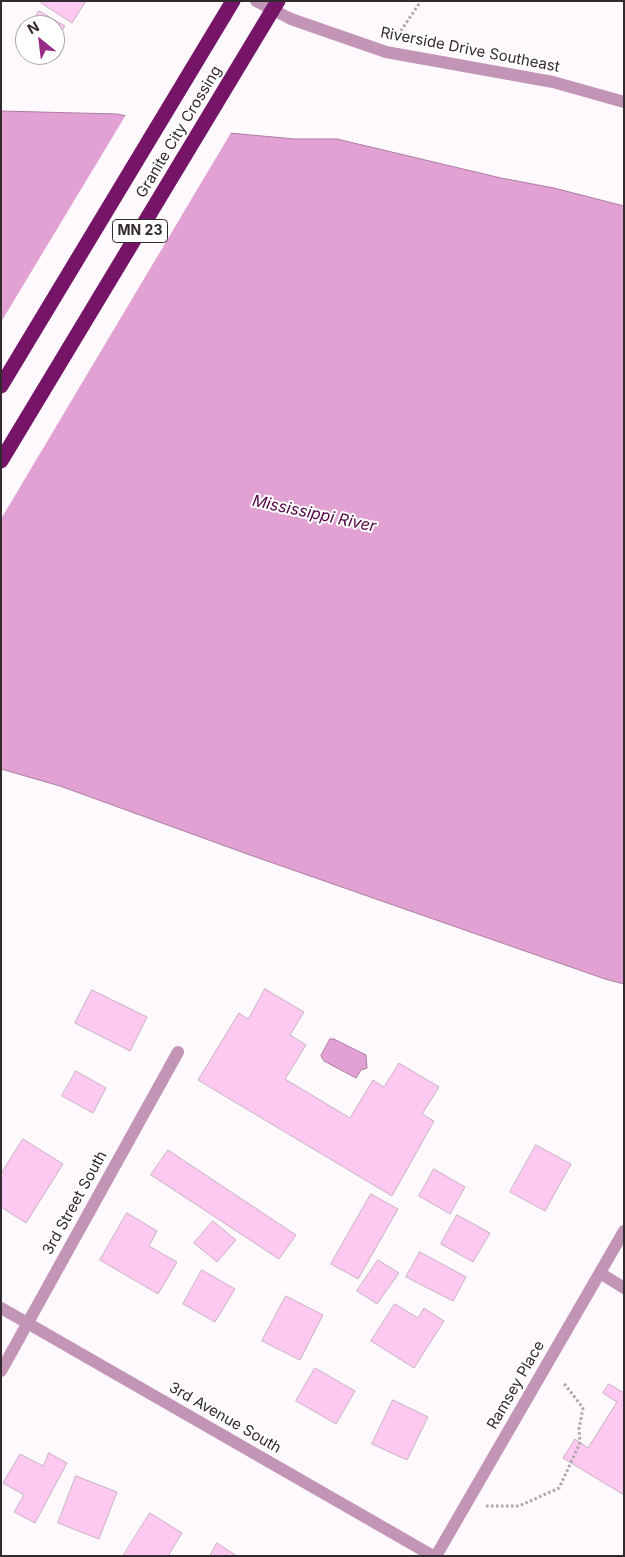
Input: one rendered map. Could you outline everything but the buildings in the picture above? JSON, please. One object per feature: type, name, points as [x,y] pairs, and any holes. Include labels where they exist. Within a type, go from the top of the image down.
[{"type":"highway","name":"Granite City Crossing","points":[[1,386],[233,1]]},
{"type":"highway","name":"Granite City Crossing","points":[[1,461],[278,1]]},
{"type":"street","name":"Riverside Drive Southeast","points":[[256,1],[292,19],[386,52],[553,82],[624,102]]},
{"type":"street","name":"3rd Street South","points":[[1,1371],[178,1052]]},
{"type":"street","name":"Ramsey Place","points":[[434,1556],[624,1231]]},
{"type":"street","points":[[600,1273],[624,1288]]},
{"type":"street","name":"3rd Avenue South","points":[[1,1308],[434,1556]]},
{"type":"path","points":[[386,52],[421,1]]},
{"type":"path","points":[[470,1496],[486,1506],[519,1506],[559,1488],[580,1442],[579,1428],[583,1408],[563,1382]]},
{"type":"water","name":"Mississippi River","points":[[1,111],[117,114],[229,133],[295,139],[337,139],[501,178],[554,188],[624,206],[624,984],[250,855],[60,786],[1,769]]},
{"type":"water","points":[[330,1039],[334,1039],[366,1055],[367,1068],[361,1070],[356,1078],[324,1061],[321,1056]]},
{"type":"pier","points":[[127,113],[232,131],[1,519],[1,322]]}]
